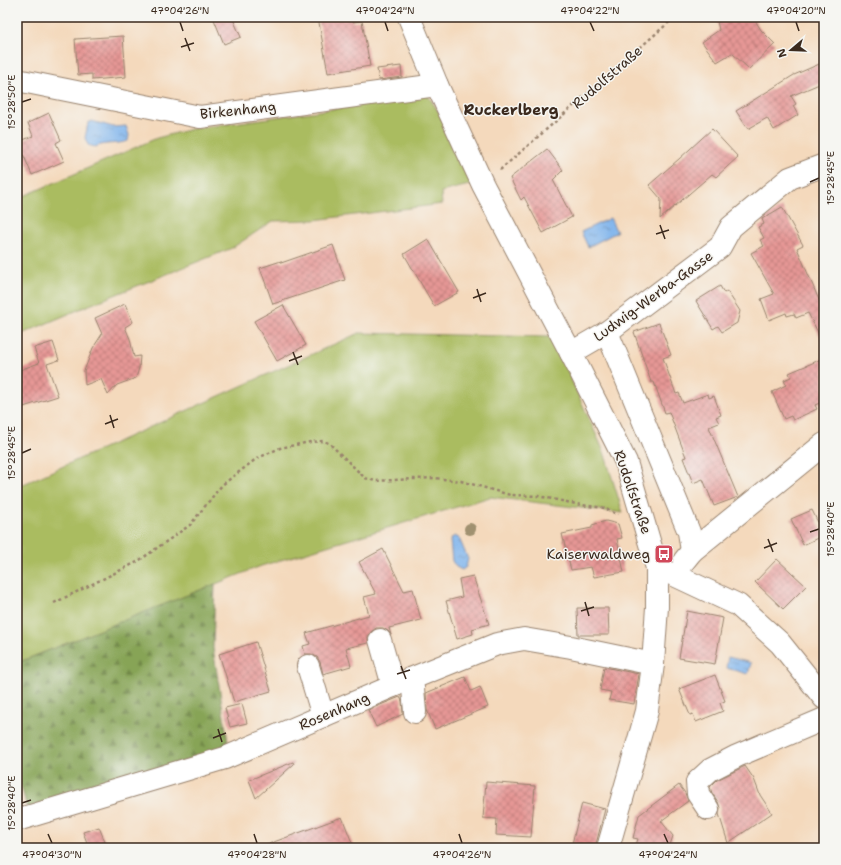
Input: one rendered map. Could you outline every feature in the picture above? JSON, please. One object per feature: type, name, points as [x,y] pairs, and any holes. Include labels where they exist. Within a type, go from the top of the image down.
[{"type":"street","name":"Rudolfstraße","points":[[409,17],[437,85],[483,185],[626,462],[644,522],[665,571],[657,607],[653,664],[647,711],[608,848]]},
{"type":"street","name":"Birkenhang","points":[[17,80],[200,117],[437,85]]},
{"type":"street","name":"Ludwig-Werba-Gasse","points":[[571,353],[607,332],[720,248],[731,227],[790,178],[824,165]]},
{"type":"street","points":[[607,332],[689,532],[692,551]]},
{"type":"street","points":[[824,444],[692,551],[665,571],[738,605],[780,643],[824,698]]},
{"type":"street","name":"Rosenhang","points":[[17,820],[225,758],[497,644],[524,639],[653,664]]},
{"type":"street","points":[[380,640],[402,683],[413,688],[415,712]]},
{"type":"street","points":[[308,666],[323,716]]},
{"type":"street","points":[[708,809],[698,794],[697,782],[710,770],[737,756],[824,719]]},
{"type":"path","name":"Rudolfstraße","points":[[483,185],[676,17]]},
{"type":"path","points":[[54,603],[137,562],[190,526],[222,485],[256,459],[280,448],[323,440],[329,442],[365,478],[375,481],[434,478],[461,481],[510,495],[538,496],[581,505],[605,508],[623,518],[644,522]]},
{"type":"green space","points":[[427,94],[440,114],[473,184],[441,192],[442,204],[314,220],[273,221],[232,248],[87,306],[17,336],[17,199],[157,138],[192,129]]},
{"type":"green space","points":[[359,333],[552,337],[604,452],[623,513],[490,497],[261,566],[17,663],[17,487]]},
{"type":"green space","points":[[215,584],[213,648],[229,748],[27,808],[17,771],[17,663]]},
{"type":"water","points":[[92,121],[113,127],[126,126],[129,135],[128,141],[95,147],[88,145],[85,138],[88,123]]},
{"type":"water","points":[[610,218],[617,232],[588,247],[581,232]]},
{"type":"water","points":[[454,536],[459,538],[468,559],[466,567],[462,570],[456,567],[452,561],[450,540]]},
{"type":"water","points":[[728,657],[751,663],[748,674],[726,668]]},
{"type":"building","points":[[213,17],[232,17],[241,37],[224,44]]},
{"type":"building","points":[[318,17],[352,17],[353,22],[362,21],[370,66],[328,73]]},
{"type":"building","points":[[716,17],[753,17],[761,30],[775,44],[749,69],[732,53],[717,62],[702,42],[719,30]]},
{"type":"building","points":[[123,36],[126,77],[92,80],[92,74],[78,75],[75,39]]},
{"type":"building","points":[[824,62],[824,82],[791,96],[796,104],[793,106],[798,115],[774,130],[767,118],[748,129],[736,111],[794,75]]},
{"type":"building","points":[[401,66],[402,77],[379,80],[377,69]]},
{"type":"building","points":[[49,113],[61,140],[56,143],[64,161],[32,175],[18,142],[33,136],[28,123]]},
{"type":"building","points":[[712,129],[738,157],[716,177],[712,174],[660,219],[661,199],[649,185]]},
{"type":"building","points":[[547,149],[563,170],[553,180],[572,217],[543,233],[524,197],[521,200],[510,178]]},
{"type":"building","points":[[782,207],[803,245],[797,248],[824,312],[823,342],[808,313],[796,318],[794,314],[787,316],[786,313],[769,320],[761,299],[774,294],[751,253],[764,246],[760,240],[764,238],[758,227],[764,224],[762,219]]},
{"type":"building","points":[[428,239],[459,292],[434,306],[404,254]]},
{"type":"building","points":[[333,245],[345,280],[273,304],[260,268],[281,261],[281,263]]},
{"type":"building","points":[[720,286],[724,293],[727,291],[740,311],[737,323],[722,332],[718,326],[713,329],[696,301]]},
{"type":"building","points":[[125,304],[133,322],[125,327],[130,339],[134,357],[140,356],[139,368],[136,378],[117,385],[108,395],[101,379],[85,385],[84,371],[93,348],[102,334],[95,318]]},
{"type":"building","points":[[283,305],[306,345],[277,361],[254,321]]},
{"type":"building","points":[[659,323],[671,355],[663,358],[676,394],[679,393],[683,403],[708,394],[709,398],[714,396],[721,415],[716,417],[719,423],[709,427],[738,497],[714,506],[703,479],[693,483],[683,458],[686,457],[669,412],[665,413],[654,382],[651,382],[634,332]]},
{"type":"building","points":[[53,342],[59,360],[47,364],[58,396],[17,409],[17,371],[39,363],[34,348]]},
{"type":"building","points":[[824,358],[824,401],[815,405],[817,409],[793,420],[791,416],[784,419],[772,392],[786,385],[784,380],[791,377],[789,373]]},
{"type":"building","points":[[812,510],[824,535],[803,545],[791,519]]},
{"type":"building","points":[[606,521],[618,524],[622,538],[617,539],[624,572],[594,577],[591,567],[571,570],[562,534],[592,528],[592,525]]},
{"type":"building","points":[[383,549],[404,591],[413,589],[421,620],[389,628],[391,635],[383,628],[376,628],[368,637],[368,643],[346,648],[351,666],[323,674],[317,657],[311,654],[305,654],[303,646],[310,644],[306,633],[369,615],[364,597],[376,594],[359,562]]},
{"type":"building","points":[[777,559],[806,586],[783,609],[755,582]]},
{"type":"building","points":[[473,576],[489,624],[472,629],[473,634],[457,639],[446,601],[462,597],[459,579]]},
{"type":"building","points":[[577,608],[608,608],[609,635],[578,635]]},
{"type":"building","points":[[687,611],[723,618],[715,664],[679,658]]},
{"type":"building","points":[[256,642],[271,691],[234,702],[219,654]]},
{"type":"building","points":[[604,667],[639,674],[634,704],[609,700],[611,692],[600,690]]},
{"type":"building","points":[[715,675],[725,701],[720,703],[723,711],[696,722],[693,714],[690,715],[679,689]]},
{"type":"building","points":[[465,677],[471,691],[480,687],[488,707],[435,729],[427,710],[426,693]]},
{"type":"building","points":[[400,697],[402,701],[403,714],[376,727],[368,710]]},
{"type":"building","points":[[242,704],[247,723],[230,727],[225,708]]},
{"type":"building","points":[[293,762],[294,764],[256,798],[249,780]]},
{"type":"building","points":[[745,766],[754,779],[760,795],[772,813],[728,843],[719,814],[720,808],[710,787],[717,780]]},
{"type":"building","points":[[486,782],[535,786],[531,837],[496,835],[497,819],[483,818]]},
{"type":"building","points":[[679,785],[685,793],[688,801],[661,821],[673,836],[669,848],[635,848],[638,839],[633,838],[639,815]]},
{"type":"building","points":[[582,803],[605,809],[595,848],[571,848]]},
{"type":"building","points":[[342,817],[354,848],[263,848],[263,846]]},
{"type":"building","points":[[99,827],[105,842],[89,848],[83,832]]},
{"type":"place","name":"Kaiserwaldweg","points":[[664,554]]},
{"type":"district","name":"Ruckerlberg","points":[[511,110]]}]
